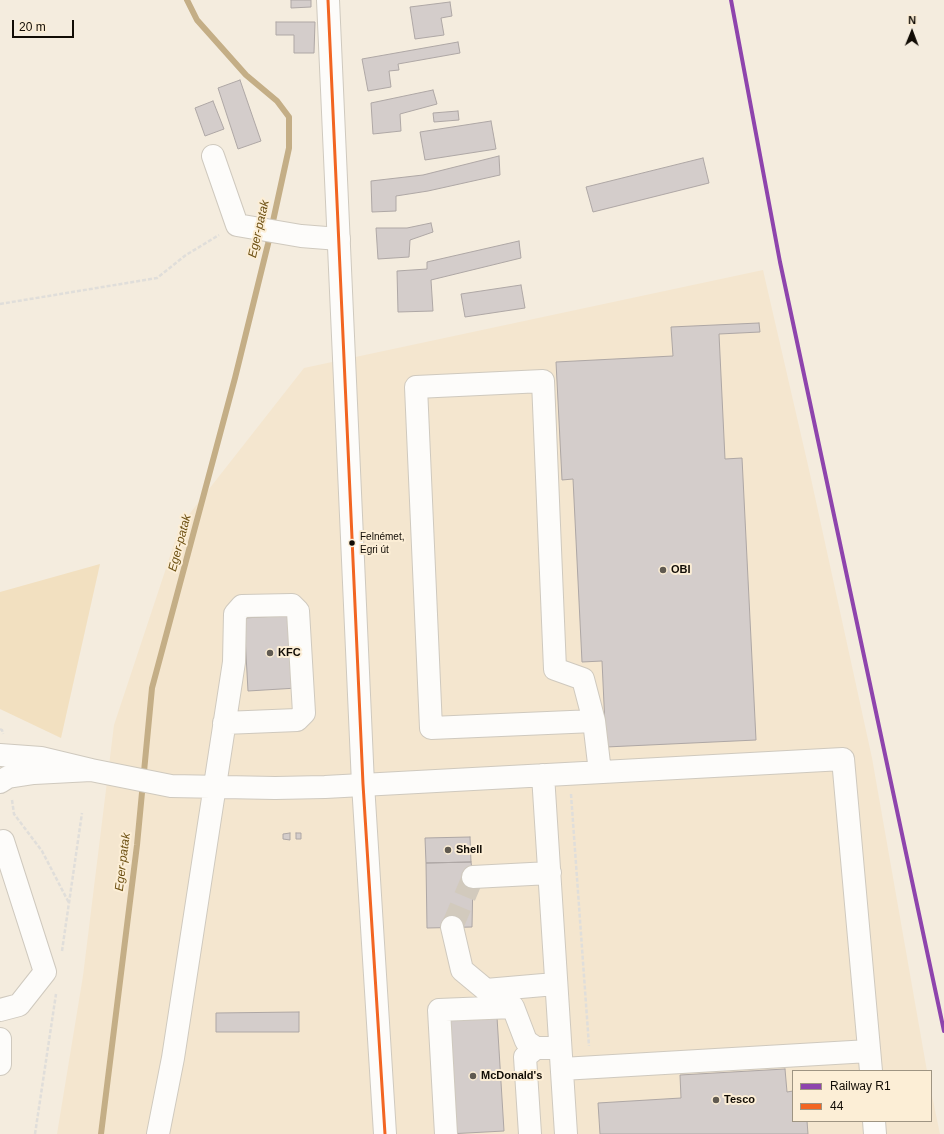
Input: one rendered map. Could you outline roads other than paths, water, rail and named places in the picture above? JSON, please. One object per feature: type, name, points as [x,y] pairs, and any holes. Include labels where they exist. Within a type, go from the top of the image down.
[{"type":"main road","points":[[328,0],[363,784],[384,1134]]},
{"type":"main road","points":[[213,156],[237,225],[301,236],[339,239]]},
{"type":"main road","points":[[594,721],[431,728],[416,386],[543,381],[556,669],[583,679],[594,721],[600,772]]},
{"type":"main road","points":[[158,1134],[181,1039],[213,788],[234,662],[235,614],[242,606],[292,605],[298,611],[304,713],[297,720],[224,723]]},
{"type":"main road","points":[[3,768],[34,773],[91,770],[127,779],[171,786],[213,788],[318,787],[843,759],[870,1061],[591,1067],[561,1058],[536,1048],[526,1041],[514,1007],[439,1010],[446,1134]]},
{"type":"main road","points":[[543,775],[550,873],[555,984],[566,1134]]},
{"type":"main road","points":[[0,1010],[19,1005],[45,972],[3,841]]},
{"type":"main road","points":[[473,877],[550,873]]},
{"type":"main road","points":[[452,927],[462,970],[486,990],[555,984]]},
{"type":"main road","points":[[0,1039],[0,1064]]},
{"type":"main road","points":[[530,1134],[525,1057],[536,1048]]},
{"type":"main road","points":[[874,1122],[875,1134]]},
{"type":"waterway","name":"Eger-patak","points":[[101,1134],[137,845],[152,688],[235,378],[268,244],[289,148],[289,117],[277,101],[246,75],[197,20],[187,0]]},
{"type":"tunnel","points":[[452,927],[473,877]]},
{"type":"rail line","name":"R1","points":[[731,0],[780,262],[944,1031]]},
{"type":"place","name":"Felnémet, Egri út","points":[[352,543]]},
{"type":"place","name":"OBI","points":[[663,570]]},
{"type":"place","name":"KFC","points":[[270,653]]},
{"type":"place","name":"Shell","points":[[448,850]]},
{"type":"place","name":"McDonald's","points":[[473,1076]]},
{"type":"place","name":"Tesco","points":[[716,1100]]}]
